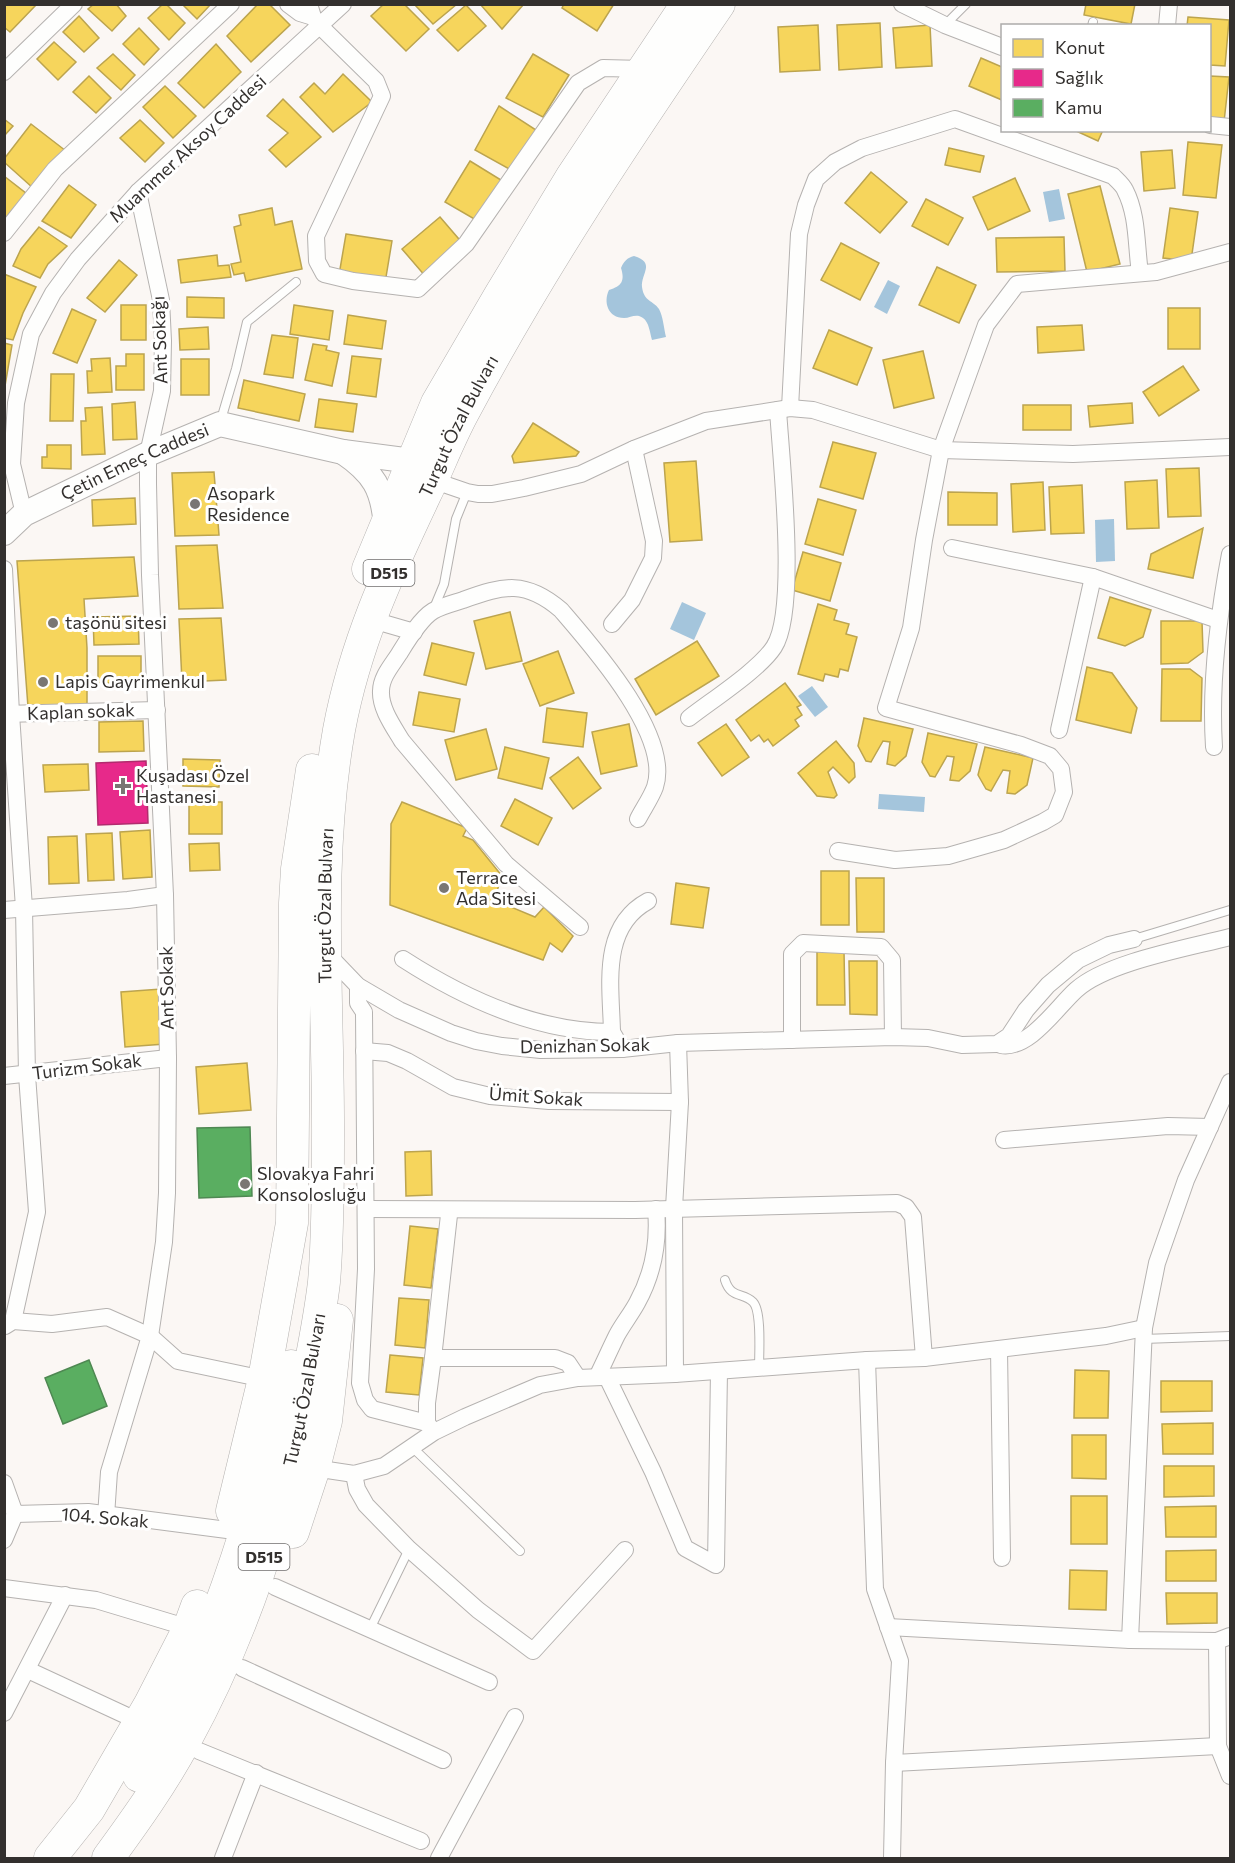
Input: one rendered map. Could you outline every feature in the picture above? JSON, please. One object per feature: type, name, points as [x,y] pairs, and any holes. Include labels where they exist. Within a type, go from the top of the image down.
[{"type":"highway","name":"Turgut Özal Bulvarı","points":[[108,1858],[183,1744],[206,1699],[251,1594],[270,1540],[300,1429],[324,1285],[327,1222],[328,821],[339,731],[354,664],[422,471],[437,403],[571,178],[687,4]]},
{"type":"highway","name":"Turgut Özal Bulvarı","points":[[83,1858],[113,1817],[156,1748],[184,1693],[234,1572],[289,1376],[304,1275],[307,1223],[306,885],[312,770],[335,664],[353,606],[386,526],[461,416],[528,297],[592,193],[719,4]]},
{"type":"highway","points":[[50,1858],[89,1809],[150,1704],[189,1628],[227,1530],[264,1379],[292,1223],[295,903],[297,869],[312,770]]},
{"type":"highway","points":[[132,1858],[199,1751],[242,1668],[275,1587],[314,1468],[326,1421],[335,1351],[341,1223],[335,962],[327,867]]},
{"type":"street","points":[[4,72],[74,4]]},
{"type":"street","points":[[4,233],[55,169],[231,4]]},
{"type":"street","points":[[288,4],[300,13],[314,16],[376,81],[382,96],[316,236],[317,261],[324,274],[353,282],[418,289],[466,244],[578,83],[603,68],[644,69]]},
{"type":"street","name":"Muammer Aksoy Caddesi","points":[[24,514],[12,464],[16,403],[31,334],[52,293],[78,259],[138,192],[314,16],[343,4]]},
{"type":"street","points":[[902,4],[945,25],[1001,47]]},
{"type":"street","points":[[1167,24],[1169,4]]},
{"type":"street","points":[[689,718],[763,661],[781,633],[785,616],[786,543],[784,409],[799,234],[806,205],[816,179],[836,162],[862,148],[955,119],[1113,176],[1125,189],[1131,208],[1137,234],[1140,273]]},
{"type":"street","points":[[1211,125],[1230,127]]},
{"type":"street","name":"Ant Sokağı","points":[[138,192],[161,300],[163,341],[162,391],[148,454]]},
{"type":"street","points":[[838,852],[895,860],[948,856],[1004,840],[1043,822],[1055,815],[1064,792],[1061,769],[1050,756],[1021,745],[886,708],[911,627],[941,450],[986,325],[1017,284],[1156,272],[1230,252]]},
{"type":"street","points":[[422,471],[467,492],[492,494],[581,474],[634,449],[706,421],[784,409],[813,410],[941,450],[1073,454],[1230,447]]},
{"type":"street","name":"Çetin Emeç Caddesi","points":[[4,533],[24,514],[148,454],[220,424],[422,471]]},
{"type":"street","points":[[612,624],[632,600],[655,551],[634,449]]},
{"type":"street","name":"Çetin Emeç Caddesi","points":[[343,452],[362,465],[375,481],[384,503],[386,526]]},
{"type":"street","name":"Ant Sokak","points":[[106,1516],[109,1472],[150,1336],[164,1242],[166,1203],[168,1058],[165,895],[150,575],[148,454]]},
{"type":"street","points":[[952,548],[1093,577],[1218,620]]},
{"type":"street","points":[[1215,747],[1213,728],[1218,620],[1230,554]]},
{"type":"street","points":[[4,569],[8,714],[24,908],[27,1075],[37,1212],[9,1324],[52,1324],[107,1317],[150,1336],[178,1361],[264,1379]]},
{"type":"street","points":[[1059,730],[1093,577]]},
{"type":"street","points":[[580,927],[506,864],[402,741],[382,704],[383,679],[414,632],[432,611],[484,592],[511,587],[528,589],[552,602],[561,610],[619,684],[646,725],[657,766],[655,786],[638,819]]},
{"type":"street","points":[[369,619],[414,632]]},
{"type":"street","name":"Kaplan sokak","points":[[8,714],[157,710]]},
{"type":"street","points":[[4,910],[165,895]]},
{"type":"street","points":[[622,1049],[612,1032],[610,972],[612,949],[620,930],[634,909],[648,901]]},
{"type":"street","name":"Denizhan Sokak","points":[[335,962],[358,986],[419,1020],[476,1041],[502,1046],[541,1050],[622,1049],[678,1043],[893,1037],[928,1038],[962,1045],[1008,1046],[1037,1030],[1076,990],[1110,970],[1230,937]]},
{"type":"street","points":[[997,1044],[1009,1036],[1026,1010],[1048,985],[1078,960],[1109,945],[1134,939]]},
{"type":"street","points":[[792,1040],[792,954],[803,943],[881,947],[892,960],[893,1037]]},
{"type":"street","points":[[403,959],[470,998],[506,1011],[584,1032],[612,1032]]},
{"type":"street","points":[[337,1013],[339,997],[346,990],[358,986],[358,1003],[364,1012],[366,1209],[366,1269],[360,1383],[365,1400],[372,1409],[430,1427]]},
{"type":"street","points":[[675,1374],[674,1208],[680,1102],[678,1043]]},
{"type":"street","name":"Ümit Sokak","points":[[364,1051],[388,1053],[453,1087],[490,1096],[549,1101],[680,1102]]},
{"type":"street","name":"Turizm Sokak","points":[[4,1076],[168,1058]]},
{"type":"street","points":[[1130,1640],[1143,1334],[1156,1263],[1186,1180],[1230,1082]]},
{"type":"street","points":[[1004,1140],[1168,1126],[1210,1127]]},
{"type":"street","points":[[366,1209],[656,1209],[897,1203],[906,1207],[913,1217],[924,1358]]},
{"type":"street","points":[[602,1377],[645,1285],[656,1244],[656,1209]]},
{"type":"street","points":[[430,1427],[427,1403],[449,1215]]},
{"type":"street","points":[[314,1468],[354,1474],[384,1466],[412,1447],[430,1427],[540,1385],[578,1378],[924,1358],[1106,1336],[1143,1334]]},
{"type":"street","points":[[999,1349],[1002,1558]]},
{"type":"street","points":[[433,1358],[555,1358],[568,1364],[578,1378]]},
{"type":"street","points":[[867,1360],[875,1589],[900,1661],[894,1763],[892,1858]]},
{"type":"street","points":[[602,1377],[653,1472],[685,1548],[716,1565],[718,1371]]},
{"type":"street","points":[[354,1474],[357,1489],[366,1505],[409,1549],[478,1610],[533,1651],[625,1550]]},
{"type":"street","points":[[4,1483],[15,1514],[4,1539]]},
{"type":"street","name":"104. Sokak","points":[[15,1514],[88,1512],[227,1530]]},
{"type":"street","points":[[275,1587],[489,1682]]},
{"type":"street","points":[[4,1588],[96,1600],[189,1628]]},
{"type":"street","points":[[4,1713],[65,1596]]},
{"type":"street","points":[[888,1627],[1130,1640],[1224,1639],[1218,1746],[1230,1776]]},
{"type":"street","points":[[242,1668],[443,1760]]},
{"type":"street","points":[[28,1670],[124,1714]]},
{"type":"street","points":[[439,1858],[515,1717]]},
{"type":"street","points":[[894,1763],[1218,1746]]},
{"type":"street","points":[[199,1751],[421,1841]]},
{"type":"street","points":[[223,1858],[256,1773]]},
{"type":"lane","points":[[945,25],[966,4]]},
{"type":"lane","points":[[220,424],[236,369],[246,322],[296,282]]},
{"type":"lane","points":[[432,611],[444,584],[454,526],[467,492]]},
{"type":"lane","points":[[1134,939],[1230,910]]},
{"type":"lane","points":[[725,1280],[733,1294],[747,1298],[756,1305],[759,1368]]},
{"type":"lane","points":[[1143,1334],[1230,1336]]},
{"type":"lane","points":[[412,1447],[520,1551]]},
{"type":"lane","points":[[370,1629],[409,1549]]},
{"type":"water","points":[[1059,189],[1065,219],[1049,222],[1043,192]]},
{"type":"water","points":[[634,256],[646,265],[642,282],[643,292],[659,309],[666,337],[652,340],[648,325],[643,318],[619,317],[608,308],[609,290],[617,287],[621,282],[622,266]]},
{"type":"water","points":[[888,280],[900,286],[887,314],[874,307]]},
{"type":"water","points":[[1114,519],[1115,561],[1096,562],[1095,520]]},
{"type":"water","points":[[682,602],[706,613],[694,640],[670,629]]},
{"type":"water","points":[[812,686],[828,707],[815,717],[798,696]]},
{"type":"water","points":[[879,794],[925,797],[924,812],[878,809]]},
{"type":"building: Konut","points":[[4,4],[36,5],[10,32],[4,27]]},
{"type":"building: Konut","points":[[94,4],[116,4],[126,16],[112,31],[88,9]]},
{"type":"building: Konut","points":[[163,4],[166,4],[185,23],[169,40],[148,18]]},
{"type":"building: Konut","points":[[182,4],[211,4],[197,19]]},
{"type":"building: Konut","points":[[258,4],[269,4],[290,25],[251,62],[227,36]]},
{"type":"building: Konut","points":[[384,4],[404,4],[429,29],[406,51],[371,16]]},
{"type":"building: Konut","points":[[414,4],[457,4],[433,24]]},
{"type":"building: Konut","points":[[480,4],[524,4],[502,29]]},
{"type":"building: Konut","points":[[564,4],[614,4],[597,31],[562,8]]},
{"type":"building: Konut","points":[[1086,4],[1135,4],[1131,24],[1084,15]]},
{"type":"building: Konut","points":[[466,5],[486,26],[458,51],[437,30]]},
{"type":"building: Konut","points":[[79,16],[99,38],[84,52],[63,32]]},
{"type":"building: Konut","points":[[1188,17],[1229,20],[1225,66],[1211,65],[1211,24],[1187,24]]},
{"type":"building: Konut","points":[[880,23],[882,67],[839,70],[837,25]]},
{"type":"building: Konut","points":[[818,25],[820,70],[780,72],[778,27]]},
{"type":"building: Konut","points":[[930,25],[932,66],[896,68],[893,28]]},
{"type":"building: Konut","points":[[139,28],[159,49],[144,65],[123,44]]},
{"type":"building: Konut","points":[[54,42],[76,62],[58,80],[37,59]]},
{"type":"building: Konut","points":[[216,44],[241,72],[204,108],[178,83]]},
{"type":"building: Konut","points":[[113,54],[135,75],[121,90],[97,68]]},
{"type":"building: Konut","points":[[533,54],[569,75],[543,117],[506,98]]},
{"type":"building: Konut","points":[[981,58],[1001,67],[1001,100],[969,86]]},
{"type":"building: Konut","points":[[343,74],[372,102],[333,132],[300,97],[314,83],[325,94]]},
{"type":"building: Konut","points":[[89,76],[111,98],[96,113],[73,92]]},
{"type":"building: Konut","points":[[1211,76],[1229,77],[1224,122],[1211,120]]},
{"type":"building: Konut","points":[[165,86],[196,116],[173,138],[143,107]]},
{"type":"building: Konut","points":[[283,99],[321,137],[286,167],[269,150],[288,133],[267,116]]},
{"type":"building: Konut","points":[[499,106],[536,130],[511,170],[475,150]]},
{"type":"building: Konut","points":[[4,119],[13,126],[4,136]]},
{"type":"building: Konut","points":[[140,120],[164,143],[145,162],[120,138]]},
{"type":"building: Konut","points":[[31,124],[66,151],[33,188],[4,162]]},
{"type":"building: Konut","points":[[1078,132],[1102,132],[1098,141]]},
{"type":"building: Konut","points":[[1188,142],[1222,145],[1216,198],[1183,195]]},
{"type":"building: Konut","points":[[949,148],[984,156],[980,172],[945,165]]},
{"type":"building: Konut","points":[[1172,150],[1175,188],[1144,191],[1141,152]]},
{"type":"building: Konut","points":[[470,161],[501,180],[476,220],[445,202]]},
{"type":"building: Konut","points":[[871,172],[907,202],[880,233],[845,203]]},
{"type":"building: Konut","points":[[4,176],[27,194],[4,225]]},
{"type":"building: Konut","points":[[1015,178],[1030,211],[988,230],[973,197]]},
{"type":"building: Konut","points":[[69,185],[96,205],[71,238],[42,221]]},
{"type":"building: Konut","points":[[1100,186],[1120,264],[1087,272],[1068,194]]},
{"type":"building: Konut","points":[[926,199],[963,218],[948,245],[912,226]]},
{"type":"building: Konut","points":[[272,208],[275,225],[292,221],[302,269],[246,281],[244,273],[234,275],[231,264],[241,262],[234,227],[241,225],[239,215]]},
{"type":"building: Konut","points":[[1170,208],[1198,212],[1191,261],[1163,258]]},
{"type":"building: Konut","points":[[440,217],[464,245],[426,277],[402,249]]},
{"type":"building: Konut","points":[[39,227],[67,246],[48,264],[40,278],[13,266],[21,249]]},
{"type":"building: Konut","points":[[346,234],[392,241],[385,283],[339,275]]},
{"type":"building: Konut","points":[[1064,237],[1065,271],[997,272],[996,238]]},
{"type":"building: Konut","points":[[841,243],[879,263],[860,300],[821,280]]},
{"type":"building: Konut","points":[[217,255],[218,266],[229,265],[231,277],[181,283],[178,260]]},
{"type":"building: Konut","points":[[119,260],[137,275],[105,312],[87,298]]},
{"type":"building: Konut","points":[[937,267],[976,285],[959,323],[919,305]]},
{"type":"building: Konut","points":[[4,274],[36,287],[13,340],[4,338]]},
{"type":"building: Konut","points":[[187,297],[224,298],[224,318],[187,317]]},
{"type":"building: Konut","points":[[121,305],[146,305],[146,340],[121,340]]},
{"type":"building: Konut","points":[[294,305],[333,311],[329,340],[290,334]]},
{"type":"building: Konut","points":[[1168,308],[1200,308],[1200,349],[1168,349]]},
{"type":"building: Konut","points":[[72,309],[96,320],[77,363],[53,353]]},
{"type":"building: Konut","points":[[348,315],[386,321],[382,349],[344,344]]},
{"type":"building: Konut","points":[[1082,325],[1084,350],[1038,353],[1037,327]]},
{"type":"building: Konut","points":[[208,327],[209,349],[180,350],[179,329]]},
{"type":"building: Konut","points":[[829,330],[872,348],[857,385],[813,368]]},
{"type":"building: Konut","points":[[272,335],[298,338],[293,378],[264,374]]},
{"type":"building: Konut","points":[[4,343],[12,345],[5,386],[4,386]]},
{"type":"building: Konut","points":[[313,344],[327,346],[326,350],[339,353],[332,386],[305,380]]},
{"type":"building: Konut","points":[[923,351],[934,398],[894,408],[883,360]]},
{"type":"building: Konut","points":[[126,354],[144,354],[144,390],[116,390],[116,366],[126,366]]},
{"type":"building: Konut","points":[[352,356],[381,359],[376,397],[347,393]]},
{"type":"building: Konut","points":[[110,358],[112,392],[88,393],[87,371],[92,371],[91,359]]},
{"type":"building: Konut","points":[[181,359],[209,359],[209,395],[181,395]]},
{"type":"building: Konut","points":[[1183,366],[1199,390],[1159,416],[1143,392]]},
{"type":"building: Konut","points":[[51,374],[74,374],[73,421],[50,421]]},
{"type":"building: Konut","points":[[244,380],[305,394],[299,421],[238,408]]},
{"type":"building: Konut","points":[[319,399],[357,404],[353,432],[315,427]]},
{"type":"building: Konut","points":[[135,402],[137,439],[113,440],[112,404]]},
{"type":"building: Konut","points":[[1132,403],[1133,423],[1090,427],[1088,406]]},
{"type":"building: Konut","points":[[1023,405],[1071,405],[1071,430],[1023,430]]},
{"type":"building: Konut","points":[[102,407],[105,454],[82,455],[81,421],[86,421],[85,408]]},
{"type":"building: Konut","points":[[533,423],[579,452],[576,456],[514,463],[512,456]]},
{"type":"building: Konut","points":[[833,442],[876,453],[863,499],[820,487]]},
{"type":"building: Konut","points":[[47,445],[71,445],[71,469],[42,468],[42,457],[47,457]]},
{"type":"building: Konut","points":[[696,461],[702,540],[670,542],[664,463]]},
{"type":"building: Konut","points":[[1199,468],[1201,516],[1168,517],[1166,469]]},
{"type":"building: Konut","name":"Asopark Residence","points":[[214,472],[219,535],[175,536],[172,473]]},
{"type":"building: Konut","points":[[1157,480],[1159,528],[1127,529],[1125,482]]},
{"type":"building: Konut","points":[[1043,482],[1045,530],[1013,532],[1011,484]]},
{"type":"building: Konut","points":[[1082,485],[1084,533],[1051,534],[1049,487]]},
{"type":"building: Konut","points":[[948,492],[997,493],[997,525],[948,525]]},
{"type":"building: Konut","points":[[135,498],[136,524],[93,526],[92,500]]},
{"type":"building: Konut","points":[[818,499],[856,510],[843,555],[805,544]]},
{"type":"building: Konut","points":[[1203,528],[1193,578],[1148,569],[1151,554]]},
{"type":"building: Konut","name":"Asopark Residence","points":[[217,545],[223,608],[179,609],[176,546]]},
{"type":"building: Konut","points":[[803,552],[841,563],[830,601],[792,590]]},
{"type":"building: Konut","name":"taşönü sitesi","points":[[134,557],[138,596],[84,599],[87,706],[28,707],[17,561]]},
{"type":"building: Konut","points":[[1110,597],[1151,610],[1143,637],[1125,646],[1098,638]]},
{"type":"building: Konut","points":[[818,604],[837,610],[834,620],[849,624],[846,634],[857,637],[848,671],[840,669],[838,677],[825,674],[823,681],[798,674]]},
{"type":"building: Konut","points":[[510,612],[522,661],[486,669],[474,621]]},
{"type":"building: Konut","points":[[138,616],[139,644],[94,645],[93,617]]},
{"type":"building: Konut","points":[[221,618],[226,680],[182,682],[179,619]]},
{"type":"building: Konut","points":[[1161,621],[1202,621],[1203,652],[1188,663],[1161,664]]},
{"type":"building: Konut","points":[[697,641],[719,676],[656,715],[635,679]]},
{"type":"building: Konut","points":[[432,643],[474,653],[466,685],[424,675]]},
{"type":"building: Konut","points":[[558,651],[574,693],[540,706],[523,664]]},
{"type":"building: Konut","points":[[98,656],[141,656],[141,683],[98,683]]},
{"type":"building: Konut","points":[[1087,667],[1112,673],[1137,708],[1131,733],[1076,720]]},
{"type":"building: Konut","points":[[1162,669],[1190,669],[1202,678],[1201,721],[1161,721]]},
{"type":"building: Konut","points":[[785,683],[801,705],[797,707],[802,715],[795,720],[799,726],[773,746],[768,739],[764,742],[759,735],[751,741],[736,720]]},
{"type":"building: Konut","points":[[419,692],[460,699],[454,732],[413,725]]},
{"type":"building: Konut","points":[[547,708],[587,713],[583,747],[543,742]]},
{"type":"building: Konut","points":[[864,718],[913,729],[906,756],[895,766],[887,764],[890,742],[883,741],[871,762],[866,761],[858,746]]},
{"type":"building: Konut","points":[[143,721],[144,751],[99,752],[99,722]]},
{"type":"building: Konut","points":[[629,724],[637,766],[601,774],[592,732]]},
{"type":"building: Konut","points":[[726,724],[749,757],[722,776],[698,743]]},
{"type":"building: Konut","points":[[486,729],[497,769],[456,780],[445,740]]},
{"type":"building: Konut","points":[[928,733],[977,744],[970,771],[959,781],[950,780],[954,757],[947,756],[935,777],[930,776],[922,762]]},
{"type":"building: Konut","points":[[836,741],[854,763],[855,777],[849,783],[833,767],[828,772],[837,795],[834,798],[817,796],[798,773]]},
{"type":"building: Konut","points":[[505,747],[549,758],[542,789],[498,778]]},
{"type":"building: Konut","points":[[985,747],[1033,758],[1027,785],[1015,794],[1007,793],[1010,771],[1003,770],[991,791],[986,789],[978,775]]},
{"type":"building: Konut","points":[[578,757],[601,788],[573,809],[550,778]]},
{"type":"building: Konut","points":[[183,759],[220,760],[219,787],[183,786]]},
{"type":"building: Konut","points":[[88,764],[89,790],[45,792],[43,765]]},
{"type":"building: Konut","points":[[515,799],[552,818],[538,845],[501,826]]},
{"type":"building: Konut","points":[[189,802],[222,802],[222,834],[189,834]]},
{"type":"building: Konut","name":"Terrace Ada Sitesi","points":[[402,802],[467,828],[463,836],[473,840],[502,876],[494,900],[535,917],[544,907],[573,936],[562,952],[550,943],[543,960],[390,905],[391,824]]},
{"type":"building: Konut","points":[[150,830],[152,877],[123,879],[120,832]]},
{"type":"building: Konut","points":[[112,833],[114,880],[88,881],[86,834]]},
{"type":"building: Konut","points":[[77,836],[79,883],[49,884],[48,837]]},
{"type":"building: Konut","points":[[219,843],[220,870],[190,871],[189,844]]},
{"type":"building: Konut","points":[[821,871],[849,871],[849,925],[821,925]]},
{"type":"building: Konut","points":[[856,878],[884,878],[884,932],[857,932]]},
{"type":"building: Konut","points":[[676,883],[709,888],[703,928],[671,924]]},
{"type":"building: Konut","points":[[817,951],[844,951],[845,1005],[817,1005]]},
{"type":"building: Konut","points":[[849,961],[877,961],[877,1015],[850,1014]]},
{"type":"building: Konut","points":[[161,989],[165,1044],[125,1047],[121,992]]},
{"type":"building: Konut","points":[[247,1063],[251,1110],[199,1114],[196,1067]]},
{"type":"building: Konut","points":[[431,1151],[432,1195],[406,1196],[405,1152]]},
{"type":"building: Konut","points":[[410,1226],[438,1229],[431,1288],[404,1285]]},
{"type":"building: Konut","points":[[399,1298],[429,1300],[425,1348],[395,1345]]},
{"type":"building: Konut","points":[[390,1355],[423,1358],[419,1395],[386,1392]]},
{"type":"building: Konut","points":[[1075,1370],[1109,1371],[1108,1418],[1074,1418]]},
{"type":"building: Konut","points":[[1161,1381],[1212,1381],[1212,1411],[1161,1412]]},
{"type":"building: Konut","points":[[1213,1423],[1213,1454],[1163,1454],[1162,1424]]},
{"type":"building: Konut","points":[[1072,1435],[1106,1435],[1106,1479],[1072,1478]]},
{"type":"building: Konut","points":[[1164,1466],[1214,1466],[1214,1496],[1164,1497]]},
{"type":"building: Konut","points":[[1071,1496],[1107,1496],[1107,1544],[1071,1544]]},
{"type":"building: Konut","points":[[1216,1506],[1216,1537],[1166,1537],[1165,1507]]},
{"type":"building: Konut","points":[[1216,1550],[1216,1581],[1166,1581],[1166,1551]]},
{"type":"building: Konut","points":[[1070,1570],[1107,1571],[1106,1610],[1069,1609]]},
{"type":"building: Konut","points":[[1166,1593],[1217,1593],[1217,1623],[1167,1624]]},
{"type":"building: Sağlık","points":[[146,761],[148,823],[98,825],[96,763]]},
{"type":"building: Kamu","points":[[250,1127],[252,1196],[199,1198],[197,1128]]},
{"type":"building: Kamu","points":[[89,1360],[107,1406],[63,1424],[45,1378]]},
{"type":"place","name":"Asopark Residence","points":[[195,504]]},
{"type":"place","name":"taşönü sitesi","points":[[53,623]]},
{"type":"place","name":"Lapis Gayrimenkul","points":[[43,682]]},
{"type":"place","name":"Kuşadası Özel Hastanesi","points":[[123,786]]},
{"type":"place","name":"Terrace Ada Sitesi","points":[[444,888]]},
{"type":"place","name":"Slovakya Fahri Konsolosluğu","points":[[245,1184]]}]
